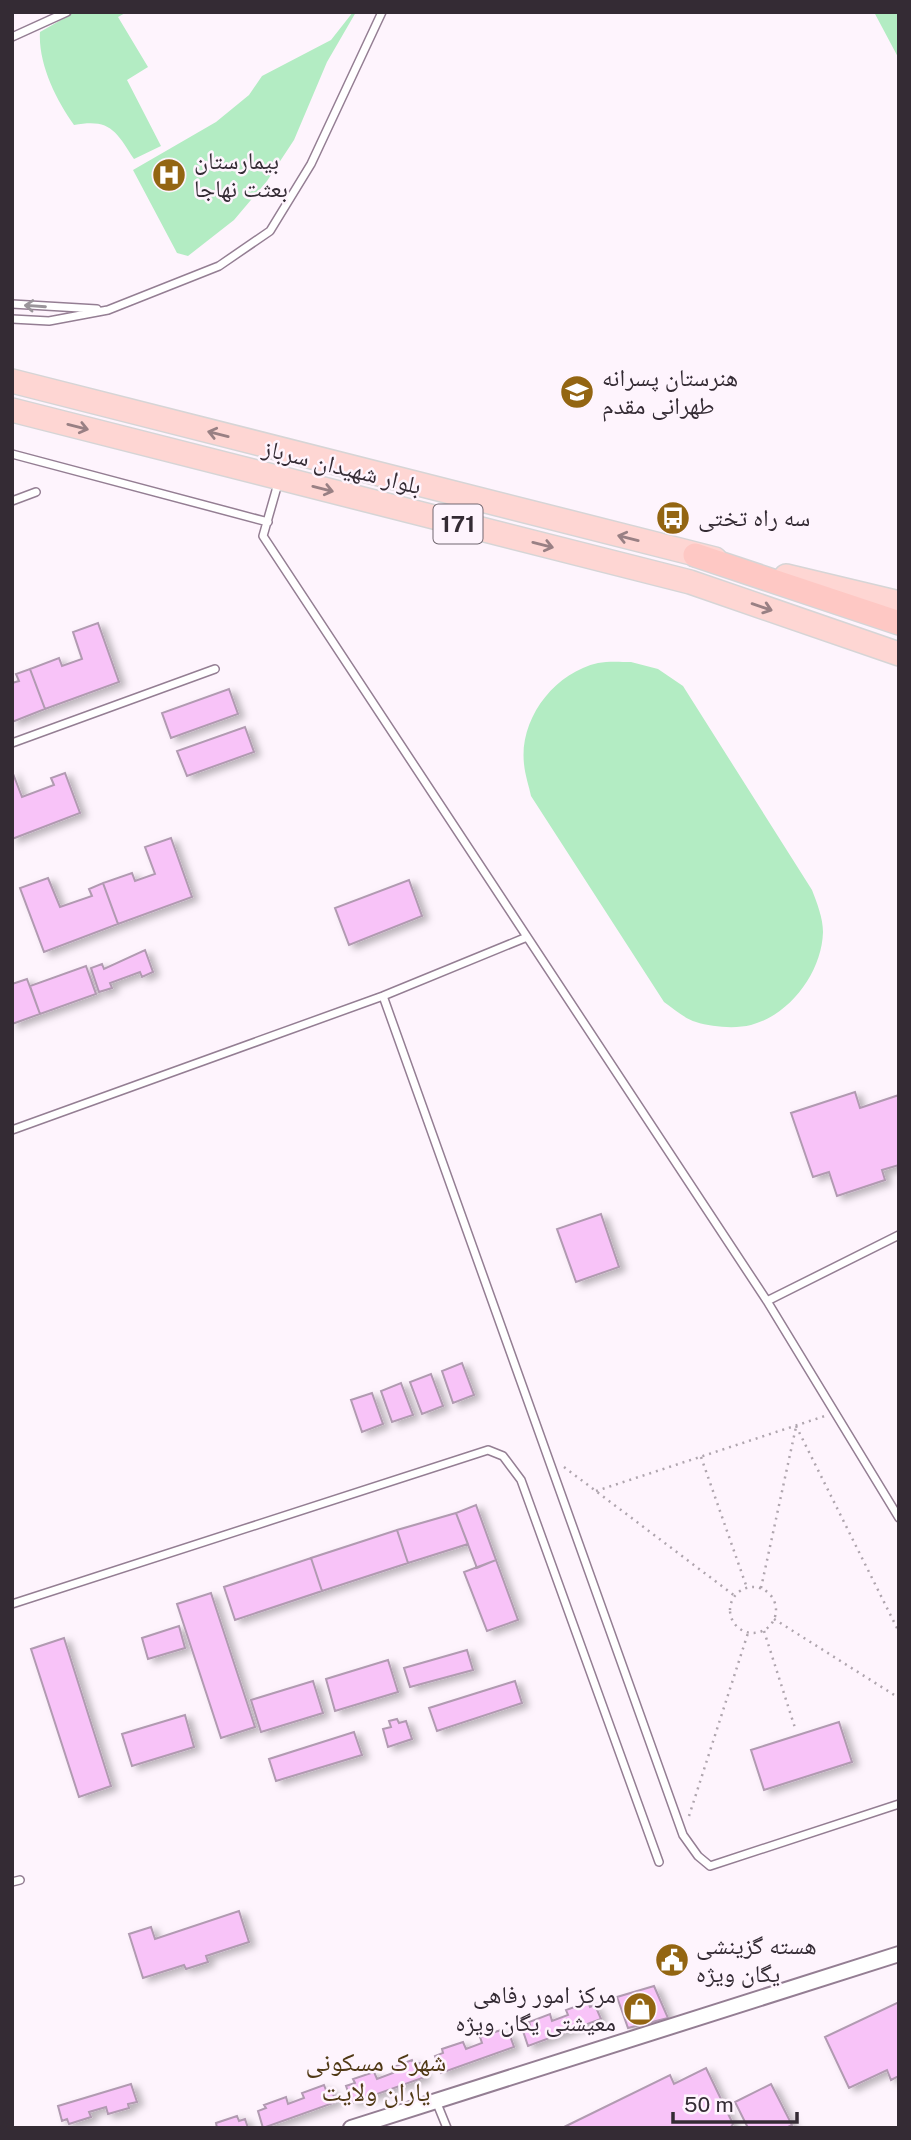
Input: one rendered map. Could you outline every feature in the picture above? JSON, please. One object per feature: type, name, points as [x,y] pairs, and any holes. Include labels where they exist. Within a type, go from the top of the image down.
[{"type":"highway","points":[[695,555],[899,623]]},
{"type":"main road","name":"بلوار شهیدان سرباز","points":[[12,381],[695,555],[899,603]]},
{"type":"main road","name":"بلوار شهیدان سرباز","points":[[12,410],[690,582],[899,654]]},
{"type":"street","points":[[351,2128],[899,1954]]},
{"type":"lane","points":[[12,37],[67,12]]},
{"type":"lane","points":[[12,319],[49,321],[108,310],[219,266],[270,231],[311,164],[382,12]]},
{"type":"lane","points":[[12,304],[108,310]]},
{"type":"lane","points":[[12,454],[268,522]]},
{"type":"lane","points":[[280,478],[263,536],[767,1301],[899,1518]]},
{"type":"lane","points":[[12,501],[36,492]]},
{"type":"lane","points":[[12,743],[215,669]]},
{"type":"lane","points":[[12,1130],[383,996],[527,937]]},
{"type":"lane","points":[[383,996],[683,1835],[698,1856],[710,1866],[899,1804]]},
{"type":"lane","points":[[767,1301],[899,1236]]},
{"type":"lane","points":[[12,1604],[488,1450],[503,1455],[513,1465],[521,1480],[659,1862]]},
{"type":"lane","points":[[436,2101],[447,2128]]},
{"type":"path","points":[[596,1491],[835,1413]]},
{"type":"path","points":[[761,1588],[796,1426]]},
{"type":"path","points":[[796,1426],[899,1632]]},
{"type":"path","points":[[547,1455],[735,1596]]},
{"type":"path","points":[[701,1457],[747,1588]]},
{"type":"path","points":[[747,1588],[761,1588],[772,1598],[774,1619],[764,1630],[748,1633],[741,1630],[731,1618],[730,1610],[735,1596],[747,1588]]},
{"type":"path","points":[[774,1619],[899,1698]]},
{"type":"path","points":[[764,1630],[796,1731]]},
{"type":"path","points":[[683,1835],[748,1633]]},
{"type":"green space","points":[[75,12],[127,12],[118,17],[148,67],[127,80],[161,146],[134,159],[111,129],[96,123],[74,125],[67,115],[45,68],[40,32]]},
{"type":"green space","points":[[353,12],[356,12],[327,62],[294,140],[267,181],[234,220],[188,256],[177,253],[133,170],[216,122],[249,95],[262,76],[331,40]]},
{"type":"green space","points":[[874,12],[899,12],[899,59]]},
{"type":"green space","points":[[602,662],[631,662],[658,669],[683,686],[812,890],[818,905],[823,932],[817,962],[810,976],[791,1002],[779,1012],[751,1025],[731,1027],[702,1024],[688,1019],[664,1002],[531,796],[524,747],[527,731],[543,700],[554,687],[582,668]]},
{"type":"building","points":[[98,623],[119,682],[45,709],[30,669],[59,658],[62,666],[82,659],[73,632]]},
{"type":"building","points":[[30,669],[45,709],[12,722],[12,683],[19,681],[16,674]]},
{"type":"building","points":[[229,689],[238,714],[171,738],[162,713]]},
{"type":"building","points":[[245,727],[254,752],[187,776],[177,751]]},
{"type":"building","points":[[12,771],[22,797],[54,785],[51,778],[65,773],[80,813],[12,839]]},
{"type":"building","points":[[171,838],[192,897],[118,924],[103,883],[132,873],[135,881],[155,874],[145,847]]},
{"type":"building","points":[[48,878],[60,907],[92,896],[89,889],[103,883],[118,924],[44,952],[20,888]]},
{"type":"building","points":[[409,880],[422,916],[349,945],[335,908]]},
{"type":"building","points":[[145,950],[153,972],[142,977],[140,972],[110,983],[112,988],[99,992],[91,968],[102,964],[104,969]]},
{"type":"building","points":[[86,966],[96,994],[40,1014],[30,986]]},
{"type":"building","points":[[27,979],[40,1014],[12,1024],[12,984]]},
{"type":"building","points":[[855,1092],[860,1108],[899,1095],[899,1165],[882,1170],[885,1180],[837,1196],[829,1172],[813,1177],[791,1113]]},
{"type":"building","points":[[601,1214],[619,1267],[576,1282],[557,1229]]},
{"type":"building","points":[[462,1363],[474,1395],[453,1403],[442,1371]]},
{"type":"building","points":[[431,1374],[443,1406],[422,1414],[410,1382]]},
{"type":"building","points":[[401,1383],[413,1415],[392,1422],[381,1391]]},
{"type":"building","points":[[372,1393],[383,1424],[362,1432],[351,1400]]},
{"type":"building","points":[[476,1505],[496,1560],[477,1568],[456,1513]]},
{"type":"building","points":[[456,1513],[468,1544],[408,1563],[397,1530]]},
{"type":"building","points":[[397,1530],[408,1563],[322,1591],[311,1558]]},
{"type":"building","points":[[311,1558],[322,1591],[235,1620],[224,1587]]},
{"type":"building","points":[[496,1560],[518,1620],[487,1631],[464,1572]]},
{"type":"building","points":[[211,1593],[255,1727],[221,1738],[177,1604]]},
{"type":"building","points":[[179,1626],[185,1648],[148,1659],[142,1638]]},
{"type":"building","points":[[64,1638],[111,1786],[79,1797],[31,1649]]},
{"type":"building","points":[[467,1650],[473,1670],[410,1687],[404,1668]]},
{"type":"building","points":[[388,1660],[398,1692],[335,1711],[326,1679]]},
{"type":"building","points":[[313,1681],[323,1713],[261,1732],[251,1700]]},
{"type":"building","points":[[515,1681],[522,1703],[437,1731],[429,1708]]},
{"type":"building","points":[[185,1715],[194,1747],[132,1766],[122,1734]]},
{"type":"building","points":[[397,1719],[399,1723],[406,1721],[412,1739],[388,1747],[383,1729],[391,1727],[389,1721]]},
{"type":"building","points":[[839,1722],[852,1762],[764,1790],[751,1750]]},
{"type":"building","points":[[354,1732],[362,1755],[276,1781],[269,1759]]},
{"type":"building","points":[[239,1911],[249,1942],[206,1956],[208,1962],[186,1969],[184,1965],[143,1978],[129,1934],[151,1927],[155,1939]]},
{"type":"building","points":[[654,1986],[668,2018],[628,2028],[617,1997]]},
{"type":"building","points":[[588,2002],[590,2007],[595,2005],[601,2019],[528,2046],[522,2028],[530,2025],[529,2022],[550,2014],[552,2021],[568,2015],[566,2010]]},
{"type":"building","points":[[899,2002],[899,2076],[891,2080],[887,2070],[849,2088],[825,2037]]},
{"type":"building","points":[[501,2030],[503,2035],[509,2033],[514,2047],[441,2073],[435,2056],[443,2053],[442,2049],[463,2042],[466,2049],[482,2043],[480,2037]]},
{"type":"building","points":[[412,2060],[414,2065],[420,2063],[425,2077],[352,2103],[346,2086],[355,2083],[353,2079],[374,2072],[377,2079],[393,2073],[391,2068]]},
{"type":"building","points":[[706,2068],[733,2124],[730,2128],[562,2128],[670,2075],[674,2084]]},
{"type":"building","points":[[131,2084],[137,2102],[128,2104],[129,2108],[108,2114],[106,2107],[89,2112],[91,2117],[69,2124],[67,2119],[62,2121],[58,2106]]},
{"type":"building","points":[[771,2084],[792,2125],[786,2128],[748,2128],[735,2102]]},
{"type":"building","points":[[324,2085],[326,2090],[331,2089],[336,2102],[263,2128],[258,2111],[266,2108],[264,2105],[286,2097],[288,2104],[304,2098],[302,2093]]},
{"type":"building","points":[[237,2116],[239,2121],[245,2119],[248,2128],[217,2128],[216,2123]]},
{"type":"place","name":"بیمارستان بعثت نهاجا","points":[[169,175]]},
{"type":"place","name":"هنرستان پسرانه طهرانی مقدم","points":[[577,392]]},
{"type":"place","name":"سه راه تختی","points":[[673,518]]},
{"type":"place","name":"هسته گزینشی یگان ویژه","points":[[672,1960]]},
{"type":"place","name":"مرکز امور رفاهی معیشتی یگان ویژه","points":[[640,2009]]},
{"type":"district","name":"شهرک مسکونی یاران ولایت","points":[[376,2077]]}]
